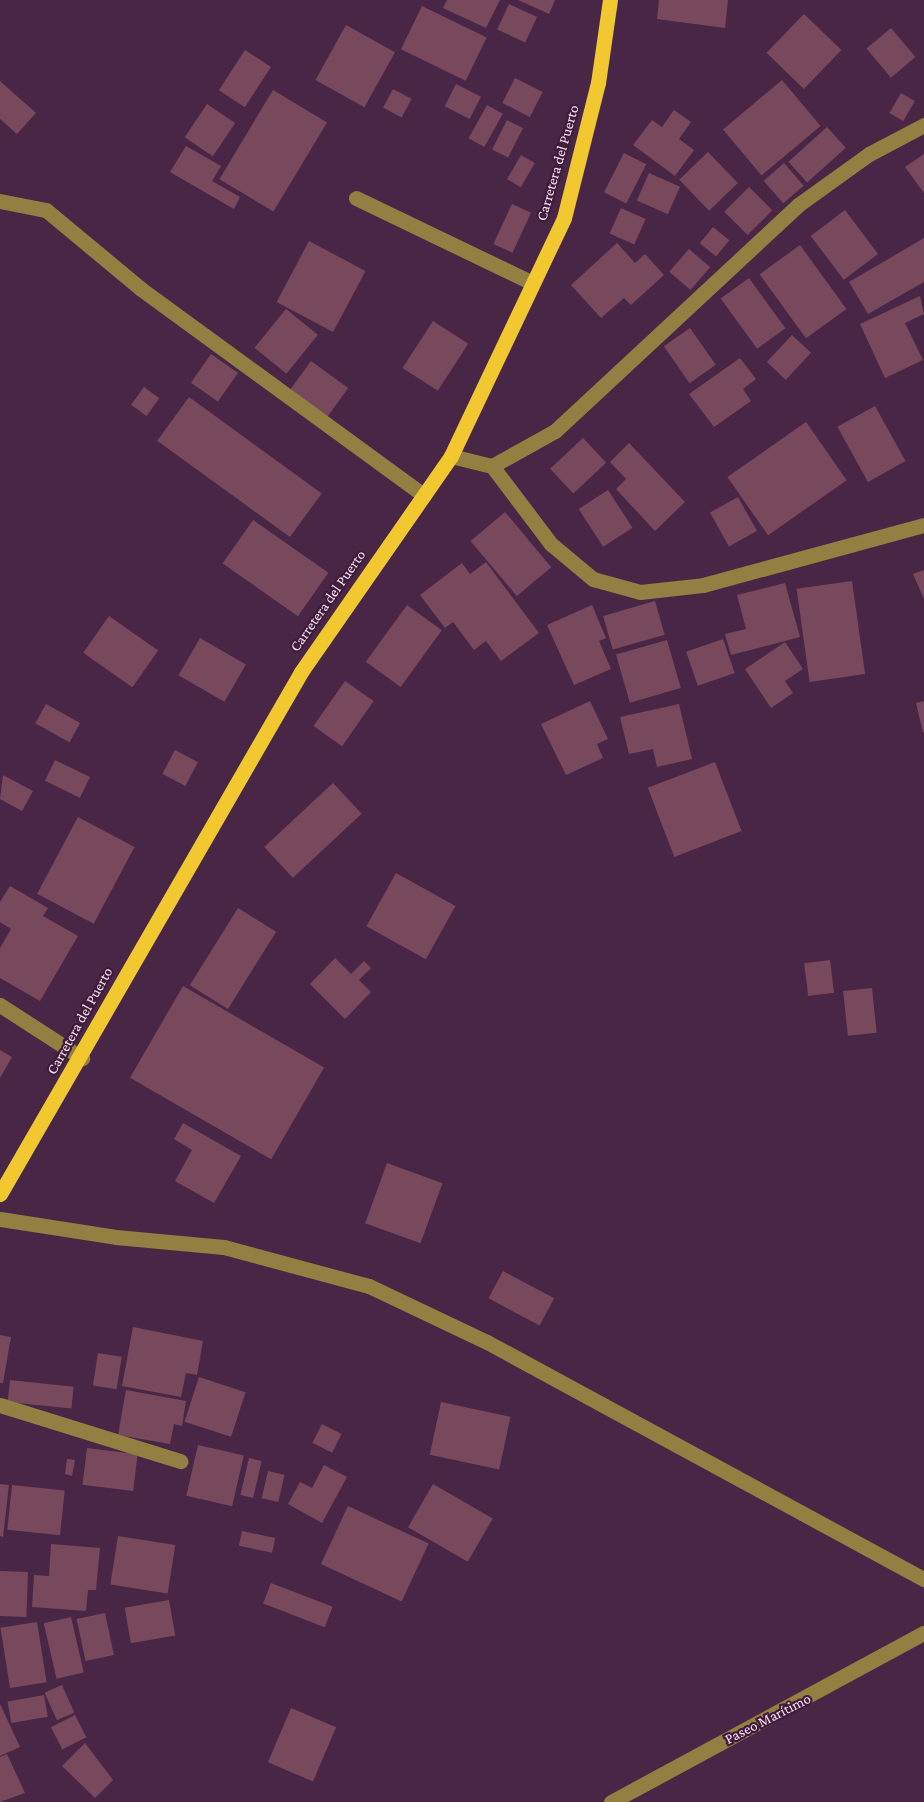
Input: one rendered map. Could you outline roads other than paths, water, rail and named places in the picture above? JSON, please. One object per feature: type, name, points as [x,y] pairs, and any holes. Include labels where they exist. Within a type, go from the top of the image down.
[{"type":"main road","name":"Carretera del Puerto","points":[[0,1194],[82,1058],[148,931],[301,672],[451,456],[564,218],[585,143],[610,0]]},
{"type":"street","points":[[492,466],[555,431],[798,205],[869,154],[924,125]]},
{"type":"street","points":[[356,198],[533,284]]},
{"type":"street","points":[[0,201],[46,210],[141,289],[424,495]]},
{"type":"street","points":[[451,456],[492,466],[551,544],[593,579],[640,592],[703,585],[924,525]]},
{"type":"street","points":[[0,1005],[82,1058]]},
{"type":"street","points":[[0,1219],[116,1238],[225,1246],[369,1286],[487,1342],[924,1579]]},
{"type":"street","points":[[0,1405],[180,1461]]},
{"type":"street","name":"Paseo Marítimo","points":[[611,1802],[924,1634]]}]
